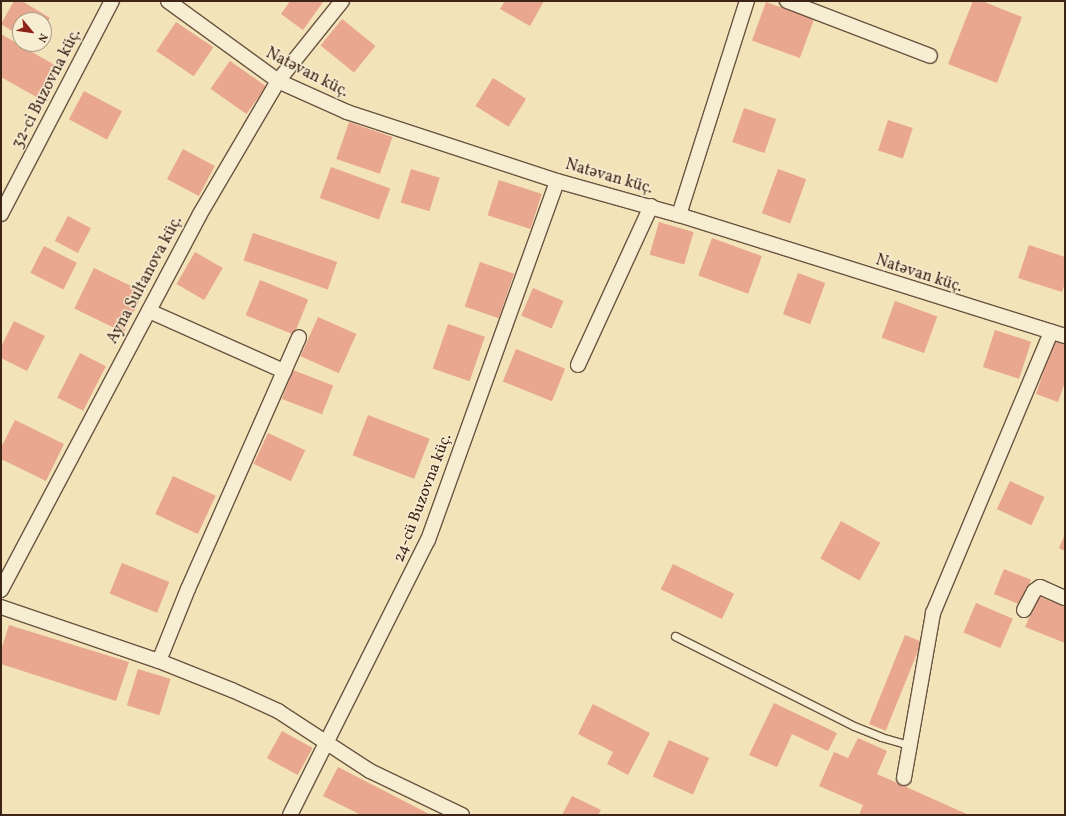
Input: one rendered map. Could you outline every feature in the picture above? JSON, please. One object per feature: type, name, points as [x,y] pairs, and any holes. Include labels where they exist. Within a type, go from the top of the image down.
[{"type":"street","name":"32-ci Buzovna küç.","points":[[1,214],[112,1]]},
{"type":"street","name":"Natəvan küç.","points":[[168,1],[278,81],[346,112],[557,181],[651,206],[1065,336]]},
{"type":"street","name":"Ayna Sultanova küç.","points":[[1,590],[200,214],[278,81],[342,1]]},
{"type":"street","points":[[679,215],[747,1]]},
{"type":"street","points":[[787,1],[930,56]]},
{"type":"street","name":"24-cü Buzovna küç.","points":[[290,815],[327,745],[428,540],[557,181]]},
{"type":"street","points":[[578,365],[651,206]]},
{"type":"street","points":[[149,311],[284,371]]},
{"type":"street","points":[[904,778],[933,613],[942,587],[1051,332]]},
{"type":"street","points":[[159,661],[299,337]]},
{"type":"street","points":[[1024,610],[1034,591],[1040,587],[1065,598]]},
{"type":"street","points":[[1,607],[159,661],[278,711],[327,745],[370,771],[462,815]]},
{"type":"lane","points":[[675,636],[854,726],[880,737],[909,745]]},
{"type":"building","points":[[14,1],[22,1],[40,12],[12,12],[12,31],[1,24]]},
{"type":"building","points":[[290,1],[323,2],[303,30],[281,14]]},
{"type":"building","points":[[505,1],[544,1],[530,26],[500,9]]},
{"type":"building","points":[[973,1],[982,1],[1022,17],[997,83],[948,64]]},
{"type":"building","points":[[766,2],[814,19],[800,58],[752,41]]},
{"type":"building","points":[[342,19],[375,46],[354,72],[321,45]]},
{"type":"building","points":[[176,22],[213,47],[194,76],[156,51]]},
{"type":"building","points":[[1,34],[12,40],[12,52],[32,52],[58,67],[40,99],[1,77]]},
{"type":"building","points":[[230,61],[266,86],[247,114],[210,89]]},
{"type":"building","points":[[493,78],[526,99],[509,127],[476,106]]},
{"type":"building","points":[[84,91],[122,111],[107,139],[69,119]]},
{"type":"building","points":[[744,108],[776,119],[764,153],[732,142]]},
{"type":"building","points":[[888,120],[913,128],[903,158],[878,150]]},
{"type":"building","points":[[349,122],[392,137],[380,174],[336,159]]},
{"type":"building","points":[[183,149],[215,166],[199,196],[167,179]]},
{"type":"building","points":[[331,167],[390,189],[379,220],[320,198]]},
{"type":"building","points":[[411,169],[440,178],[429,211],[401,202]]},
{"type":"building","points":[[778,169],[806,179],[790,223],[762,213]]},
{"type":"building","points":[[499,180],[542,194],[530,229],[488,215]]},
{"type":"building","points":[[68,216],[91,228],[78,253],[55,241]]},
{"type":"building","points":[[659,222],[694,232],[684,265],[650,255]]},
{"type":"building","points":[[253,233],[337,262],[328,289],[244,260]]},
{"type":"building","points":[[712,238],[762,256],[748,294],[698,276]]},
{"type":"building","points":[[1029,245],[1065,257],[1065,283],[1062,292],[1018,278]]},
{"type":"building","points":[[44,246],[77,263],[63,290],[30,273]]},
{"type":"building","points":[[195,252],[223,268],[204,300],[177,284]]},
{"type":"building","points":[[480,262],[514,274],[499,318],[465,306]]},
{"type":"building","points":[[94,268],[143,292],[124,333],[74,308]]},
{"type":"building","points":[[798,273],[825,283],[810,324],[783,314]]},
{"type":"building","points":[[260,280],[308,299],[294,335],[246,315]]},
{"type":"building","points":[[533,288],[563,301],[552,329],[521,316]]},
{"type":"building","points":[[895,301],[937,316],[924,353],[882,338]]},
{"type":"building","points":[[318,317],[356,334],[339,373],[301,356]]},
{"type":"building","points":[[14,321],[45,336],[27,371],[1,358],[1,347]]},
{"type":"building","points":[[448,324],[485,337],[470,381],[433,368]]},
{"type":"building","points":[[995,330],[1031,342],[1019,379],[983,367]]},
{"type":"building","points":[[1054,341],[1065,345],[1065,382],[1058,402],[1036,394]]},
{"type":"building","points":[[516,349],[565,369],[552,401],[503,381]]},
{"type":"building","points":[[80,353],[106,366],[83,411],[57,398]]},
{"type":"building","points":[[293,370],[333,385],[322,414],[282,399]]},
{"type":"building","points":[[368,415],[430,439],[414,479],[353,455]]},
{"type":"building","points":[[15,420],[64,444],[46,481],[1,459],[1,448]]},
{"type":"building","points":[[268,433],[305,450],[291,481],[254,464]]},
{"type":"building","points":[[173,476],[216,496],[198,534],[155,514]]},
{"type":"building","points":[[1010,481],[1044,497],[1031,525],[997,509]]},
{"type":"building","points":[[841,521],[880,543],[860,580],[820,559]]},
{"type":"building","points":[[1065,534],[1065,551],[1059,548]]},
{"type":"building","points":[[122,563],[169,582],[157,613],[110,594]]},
{"type":"building","points":[[673,564],[734,594],[722,619],[661,589]]},
{"type":"building","points":[[1004,569],[1031,580],[1021,605],[994,594]]},
{"type":"building","points":[[1038,596],[1065,607],[1065,643],[1025,627]]},
{"type":"building","points":[[976,603],[1013,619],[1000,648],[963,632]]},
{"type":"building","points":[[9,625],[129,662],[116,701],[1,664],[1,650]]},
{"type":"building","points":[[905,635],[922,642],[886,731],[869,724]]},
{"type":"building","points":[[138,669],[171,679],[159,715],[127,705]]},
{"type":"building","points":[[774,703],[837,733],[828,751],[792,734],[777,767],[749,755]]},
{"type":"building","points":[[593,704],[650,733],[628,775],[607,764],[613,752],[578,734]]},
{"type":"building","points":[[282,731],[313,748],[298,775],[267,758]]},
{"type":"building","points":[[858,738],[887,751],[877,774],[969,815],[859,815],[863,805],[819,786],[834,752],[848,758]]},
{"type":"building","points":[[669,740],[709,758],[693,794],[653,777]]},
{"type":"building","points":[[338,767],[429,814],[361,815],[323,796]]},
{"type":"building","points":[[572,796],[601,810],[598,815],[562,815]]}]
